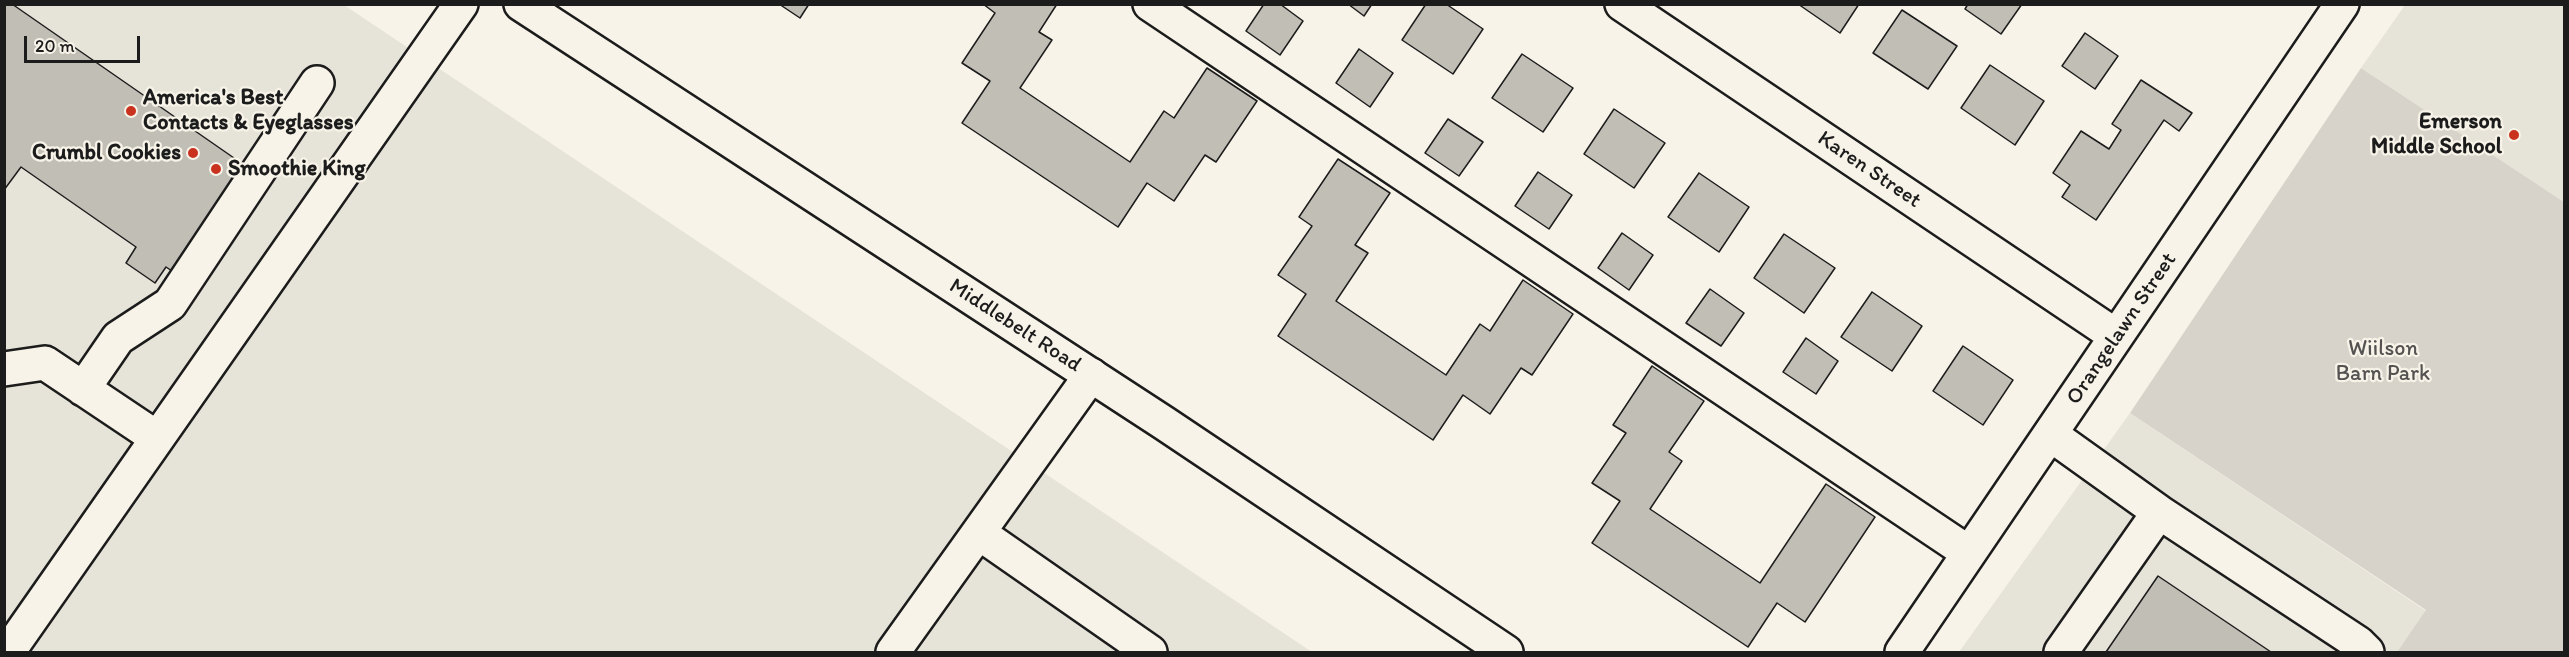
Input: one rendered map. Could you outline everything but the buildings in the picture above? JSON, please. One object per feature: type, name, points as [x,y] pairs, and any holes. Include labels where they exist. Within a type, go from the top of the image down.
[{"type":"street","points":[[8,652],[461,4]]},
{"type":"street","name":"Middlebelt Road","points":[[521,4],[1091,375],[1506,652]]},
{"type":"street","points":[[1150,4],[1969,553]]},
{"type":"street","name":"Karen Street","points":[[1622,4],[2116,336]]},
{"type":"street","name":"Orangelawn Street","points":[[1902,652],[2342,4]]},
{"type":"street","points":[[83,389],[118,338],[170,304],[317,83]]},
{"type":"street","points":[[4,369],[45,363],[157,438]]},
{"type":"street","points":[[893,652],[1091,375]]},
{"type":"street","points":[[2050,434],[2159,512],[2358,643],[2367,652]]},
{"type":"street","points":[[2061,652],[2159,512]]},
{"type":"street","points":[[978,533],[1150,652]]},
{"type":"shaded area","points":[[4,5],[344,5],[1312,652],[5,652]]},
{"type":"shaded area","name":"Emerson Middle School","points":[[2405,5],[2564,5],[2564,202],[2361,68]]},
{"type":"shaded area","points":[[2130,413],[2426,611],[2397,652],[1959,652]]},
{"type":"green space","name":"Wiilson Barn Park","points":[[2361,68],[2564,202],[2564,652],[2397,652],[2426,610],[2130,413]]},
{"type":"place","name":"America's Best Contacts & Eyeglasses","points":[[131,111]]},
{"type":"place","name":"Emerson Middle School","points":[[2514,135]]},
{"type":"place","name":"Crumbl Cookies","points":[[193,153]]},
{"type":"place","name":"Smoothie King","points":[[216,169]]}]
